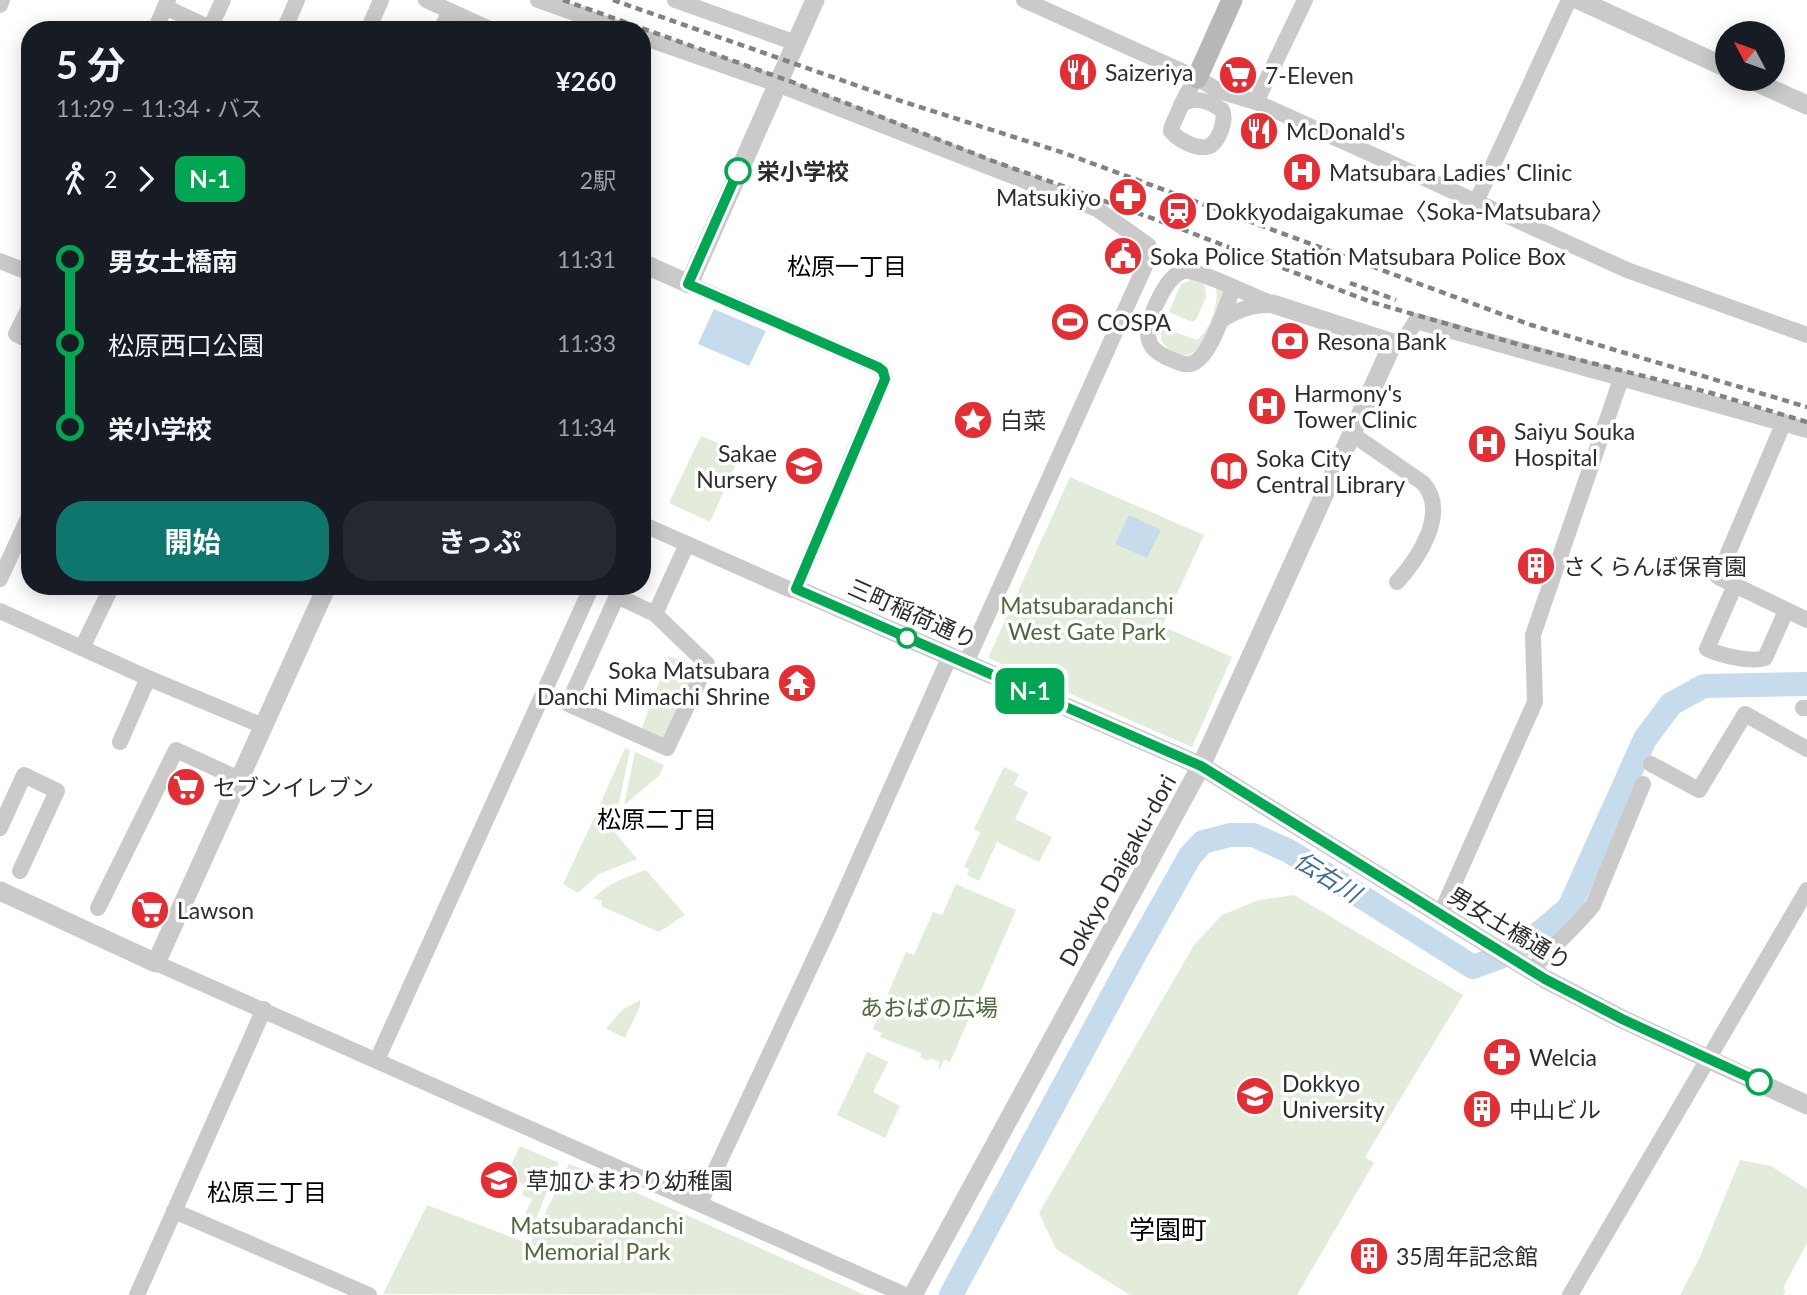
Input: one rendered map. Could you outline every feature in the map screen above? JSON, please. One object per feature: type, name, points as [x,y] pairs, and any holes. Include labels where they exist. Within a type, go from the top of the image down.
[{"type":"main road","points":[[1197,78],[1233,0]]},
{"type":"street","points":[[0,5],[2,0]]},
{"type":"street","points":[[215,21],[223,0]]},
{"type":"street","points":[[288,21],[297,0]]},
{"type":"street","points":[[372,21],[381,0]]},
{"type":"street","points":[[426,0],[472,21]]},
{"type":"street","points":[[538,0],[578,21]]},
{"type":"street","points":[[675,0],[796,43]]},
{"type":"street","points":[[688,284],[815,0]]},
{"type":"street","points":[[1024,0],[1197,78],[1219,91],[1256,102],[1650,279],[1807,335]]},
{"type":"street","points":[[1256,102],[1305,0]]},
{"type":"street","points":[[1476,202],[1569,0]]},
{"type":"street","points":[[1579,0],[1715,62]]},
{"type":"street","points":[[159,21],[167,4],[198,21]]},
{"type":"street","points":[[445,21],[450,11]]},
{"type":"street","points":[[651,40],[777,84],[1097,209],[1149,245],[1150,253],[700,1203]]},
{"type":"street","points":[[1197,78],[1203,100]]},
{"type":"street","points":[[1181,105],[1195,99],[1216,106],[1224,115],[1214,141],[1204,148],[1182,140],[1171,131],[1181,105],[1197,78]]},
{"type":"street","points":[[1776,91],[1807,105]]},
{"type":"street","points":[[0,261],[21,269]]},
{"type":"street","points":[[651,267],[883,371],[883,387],[796,589]]},
{"type":"street","points":[[1233,288],[1206,351],[1192,364],[1184,364],[1158,354],[1151,346],[1149,327],[1170,278],[1178,272],[1188,271],[1233,288],[1273,304],[1393,343],[1407,335],[1416,321],[1807,430]]},
{"type":"street","points":[[1220,321],[1252,305],[1273,304]]},
{"type":"street","name":"Dokkyo Daigaku-dori","points":[[913,1295],[1201,766],[1393,343]]},
{"type":"street","points":[[1440,915],[1535,702],[1533,635],[1621,379]]},
{"type":"street","points":[[1784,422],[1718,577],[1807,620]]},
{"type":"street","points":[[1352,434],[1423,483],[1431,492],[1434,504],[1430,527],[1412,565],[1397,582]]},
{"type":"street","name":"三町稲荷通り","points":[[651,528],[1201,766]]},
{"type":"street","points":[[0,579],[21,534]]},
{"type":"street","points":[[655,614],[687,544]]},
{"type":"street","points":[[1735,585],[1707,649],[1725,657],[1759,661],[1765,658],[1786,611]]},
{"type":"street","points":[[82,648],[108,595]]},
{"type":"street","points":[[156,963],[323,595]]},
{"type":"street","points":[[377,1060],[589,595]]},
{"type":"street","points":[[617,597],[655,614],[707,664],[667,748],[568,704],[617,597]]},
{"type":"street","points":[[0,611],[263,726]]},
{"type":"street","points":[[120,742],[149,678]]},
{"type":"street","points":[[1651,764],[1699,790],[1745,715],[1807,749]]},
{"type":"street","points":[[98,908],[176,750],[239,779]]},
{"type":"street","name":"男女土橋通り","points":[[1201,766],[1527,969],[1592,1004],[1807,1105]]},
{"type":"street","points":[[0,828],[24,775],[57,792],[20,871]]},
{"type":"street","points":[[1527,969],[1583,918],[1593,905],[1643,784]]},
{"type":"street","points":[[1574,1294],[1807,890]]},
{"type":"street","points":[[0,891],[156,963],[905,1295]]},
{"type":"street","points":[[137,1295],[264,1009]]},
{"type":"street","points":[[174,1211],[369,1295]]},
{"type":"green space","points":[[1194,279],[1205,285],[1206,297],[1196,320],[1192,322],[1169,312],[1181,284]]},
{"type":"green space","points":[[1218,288],[1226,292],[1210,331],[1195,352],[1185,355],[1174,352],[1161,341],[1161,327],[1197,340],[1202,336],[1212,316]]},
{"type":"green space","points":[[968,400],[989,408],[978,430],[958,420]]},
{"type":"green space","points":[[701,436],[741,453],[710,522],[669,503]]},
{"type":"green space","name":"Matsubaradanchi West Gate Park","points":[[1070,477],[1204,535],[1162,626],[1232,657],[1192,747],[988,658]]},
{"type":"green space","points":[[669,656],[700,668],[664,740],[641,730]]},
{"type":"green space","points":[[625,748],[630,750],[619,803],[614,803],[604,813],[598,809]]},
{"type":"green space","points":[[635,752],[664,765],[659,776],[624,805]]},
{"type":"green space","points":[[1004,767],[1019,774],[1014,785],[1028,792],[1015,819],[1052,837],[1039,862],[997,842],[979,881],[967,875],[969,869],[964,867],[980,833],[974,829]]},
{"type":"green space","points":[[596,814],[601,816],[637,859],[599,874],[578,893],[563,884]]},
{"type":"green space","points":[[646,870],[685,915],[659,932],[601,906],[602,901],[594,898],[612,884]]},
{"type":"green space","name":"あおばの広場","points":[[956,884],[1016,910],[950,1062],[944,1060],[940,1069],[940,1062],[930,1058],[928,1061],[920,1057],[921,1053],[880,1037],[882,1033],[873,1029],[906,952],[914,955],[933,912],[942,915]]},
{"type":"green space","name":"Dokkyo University","points":[[1294,895],[1463,995],[1365,1157],[1374,1163],[1297,1295],[1130,1295],[1056,1249],[1039,1213],[1194,945],[1222,915],[1259,900]]},
{"type":"green space","points":[[640,1000],[640,1006],[625,1038],[606,1029],[622,1010]]},
{"type":"green space","points":[[867,1052],[888,1062],[873,1092],[900,1106],[885,1138],[837,1115]]},
{"type":"green space","points":[[520,1146],[559,1163],[529,1235],[518,1230],[532,1199],[522,1195],[525,1185],[506,1176]]},
{"type":"green space","points":[[1740,1160],[1771,1166],[1807,1189],[1807,1243],[1784,1286],[1783,1295],[1680,1295],[1700,1257]]},
{"type":"green space","name":"Matsubaradanchi Memorial Park","points":[[569,1164],[865,1295],[383,1294],[427,1205],[530,1244]]},
{"type":"water","points":[[714,309],[766,331],[749,366],[698,344]]},
{"type":"water","points":[[1129,515],[1161,530],[1147,558],[1115,544]]},
{"type":"waterway","name":"伝右川","points":[[951,1295],[1131,961],[1190,856],[1203,842],[1230,835],[1253,835],[1289,851],[1473,967],[1511,953],[1569,908],[1645,739],[1671,704],[1704,686],[1807,684]]},
{"type":"railway","points":[[563,0],[622,21]]},
{"type":"railway","points":[[613,0],[898,100],[1064,153],[1531,325],[1807,407]]},
{"type":"railway","points":[[651,31],[795,83],[993,161],[1171,225],[1371,302],[1524,346],[1711,393],[1807,422]]},
{"type":"railway","points":[[1350,283],[1396,300]]},
{"type":"bus line","name":"N-1","points":[[738,171],[688,284],[878,367],[883,371],[885,379],[796,589],[1201,766],[1545,979],[1622,1019],[1759,1082]]},
{"type":"place","name":"Saizeriya","points":[[1078,72]]},
{"type":"place","name":"7-Eleven","points":[[1238,75]]},
{"type":"place","name":"McDonald's","points":[[1259,131]]},
{"type":"place","name":"栄小学校","points":[[738,171]]},
{"type":"place","name":"Matsubara Ladies' Clinic","points":[[1302,172]]},
{"type":"place","name":"Matsukiyo","points":[[1128,197]]},
{"type":"place","name":"Dokkyodaigakumae〈Soka-Matsubara〉","points":[[1178,211]]},
{"type":"place","name":"Soka Police Station Matsubara Police Box","points":[[1123,256]]},
{"type":"place","name":"COSPA","points":[[1070,322]]},
{"type":"place","name":"Resona Bank","points":[[1290,341]]},
{"type":"place","name":"Harmony's Tower Clinic","points":[[1267,406]]},
{"type":"place","name":"白菜","points":[[973,420]]},
{"type":"place","name":"Saiyu Souka Hospital","points":[[1487,444]]},
{"type":"place","name":"Sakae Nursery","points":[[804,466]]},
{"type":"place","name":"Soka City Central Library","points":[[1229,471]]},
{"type":"place","name":"さくらんぼ保育園","points":[[1536,566]]},
{"type":"place","name":"Soka Matsubara Danchi Mimachi Shrine","points":[[797,683]]},
{"type":"place","name":"セブンイレブン","points":[[186,787]]},
{"type":"place","name":"Lawson","points":[[150,910]]},
{"type":"place","name":"Welcia","points":[[1502,1057]]},
{"type":"place","name":"Dokkyo University","points":[[1255,1096]]},
{"type":"place","name":"中山ビル","points":[[1482,1109]]},
{"type":"place","name":"草加ひまわり幼稚園","points":[[499,1180]]},
{"type":"place","name":"35周年記念館","points":[[1369,1256]]},
{"type":"district","name":"松原一丁目","points":[[847,265]]},
{"type":"district","name":"松原二丁目","points":[[657,818]]},
{"type":"district","name":"松原三丁目","points":[[267,1191]]},
{"type":"district","name":"学園町","points":[[1168,1229]]}]
